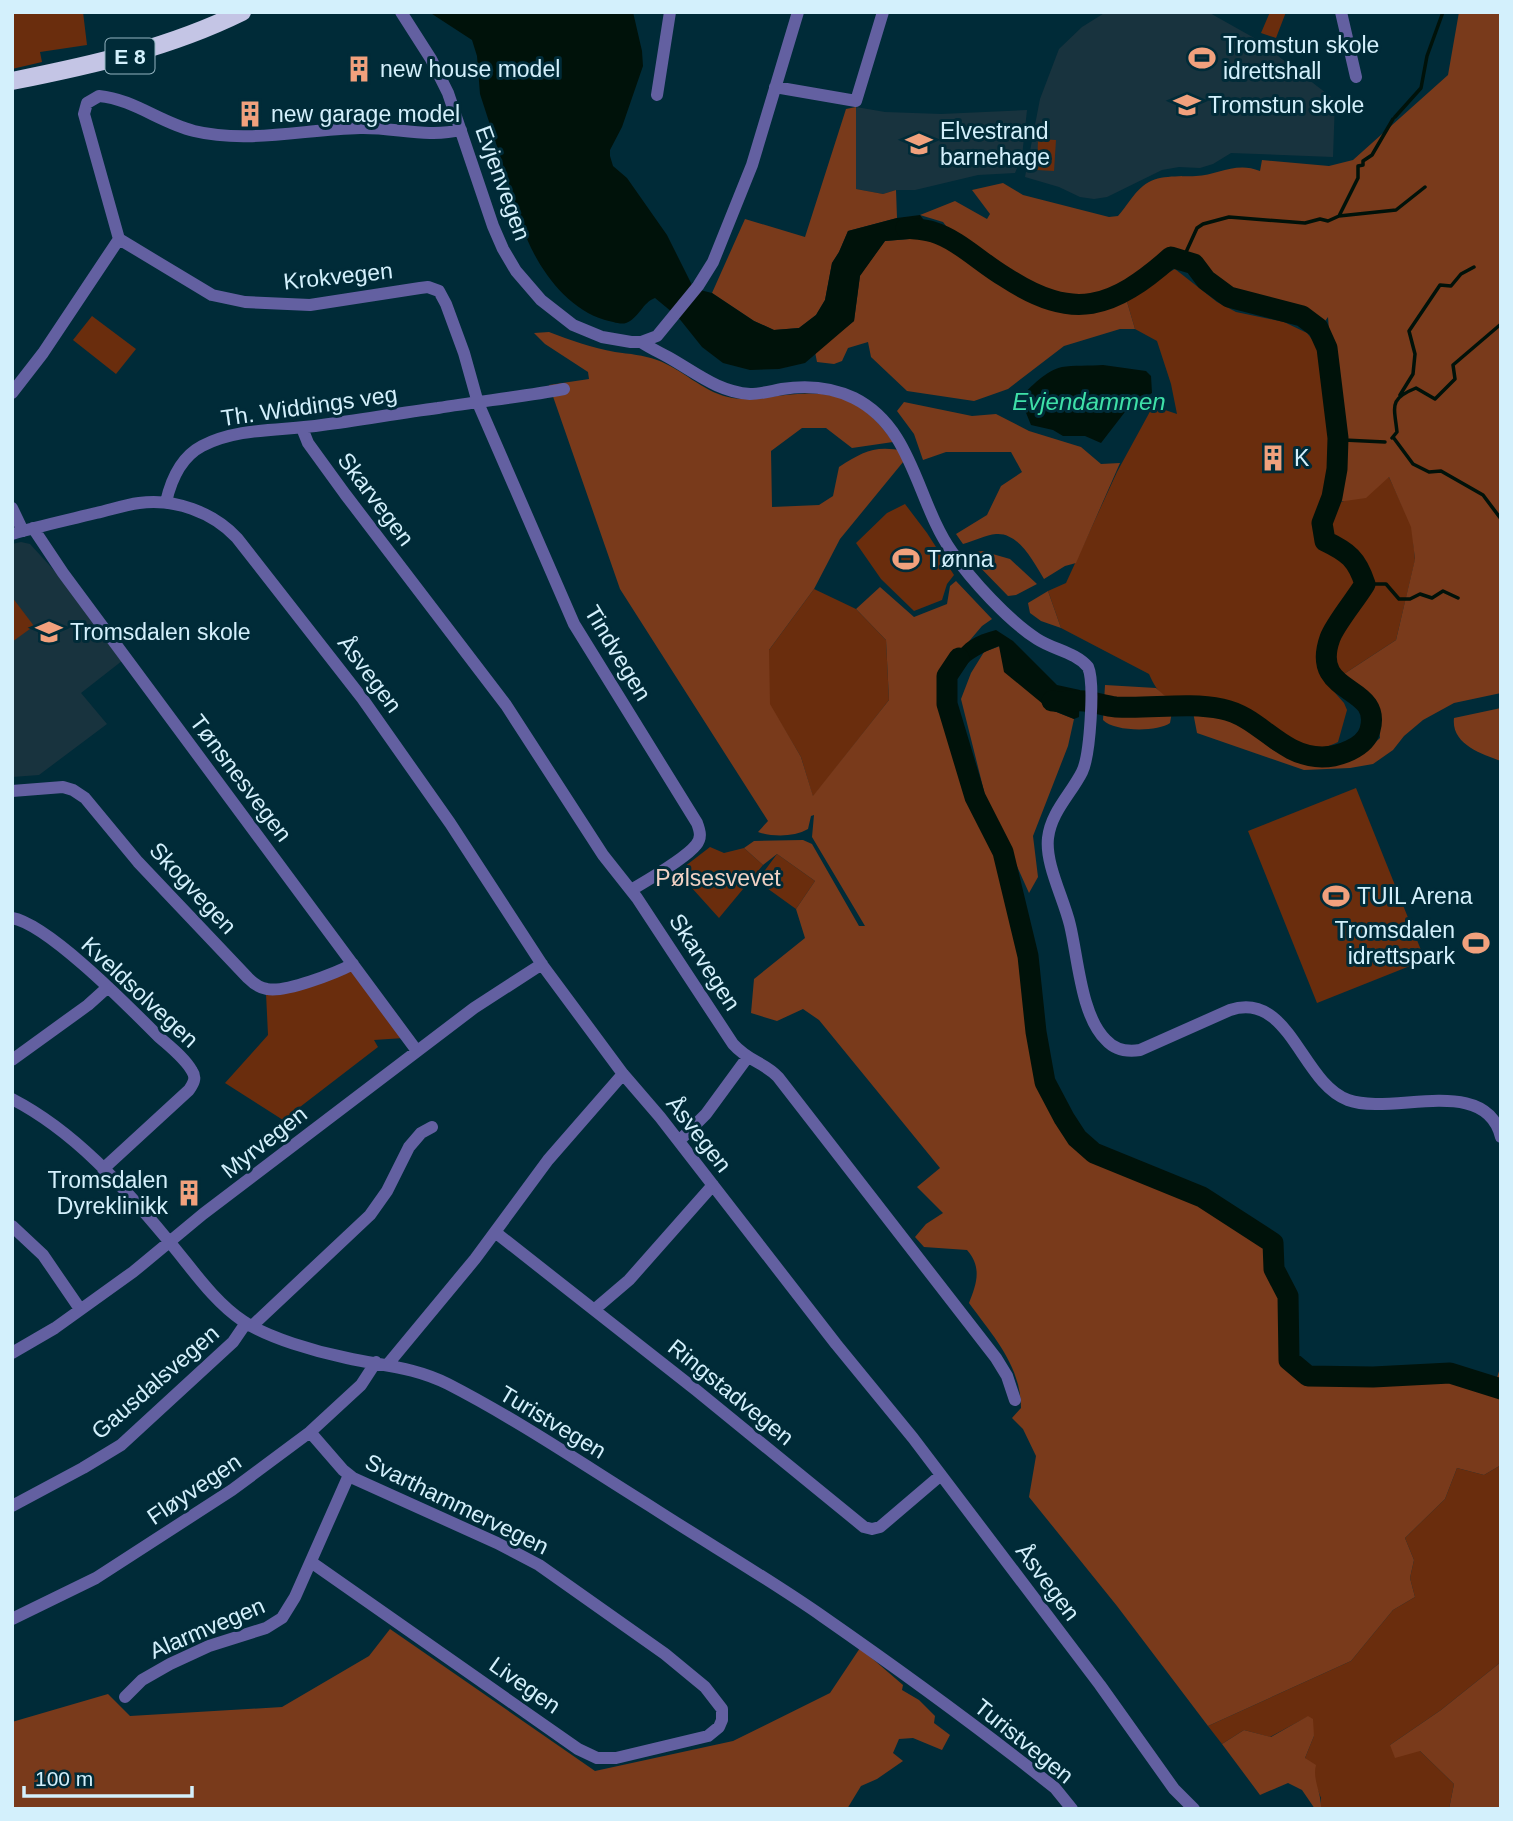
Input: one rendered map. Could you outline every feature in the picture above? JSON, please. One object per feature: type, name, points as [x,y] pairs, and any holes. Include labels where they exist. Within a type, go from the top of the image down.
[{"type":"highway","name":"E 8","points":[[12,82],[128,56],[192,34],[242,12]]},
{"type":"street","name":"Evjenvegen","points":[[401,12],[441,78],[499,243],[510,262],[548,307],[573,325],[602,337],[641,342]]},
{"type":"street","points":[[657,95],[670,12]]},
{"type":"street","points":[[641,342],[657,335],[698,286],[710,267],[752,165],[798,12]]},
{"type":"street","points":[[775,87],[856,101],[883,12]]},
{"type":"street","points":[[1341,12],[1356,77]]},
{"type":"street","points":[[12,393],[43,353],[119,239],[84,114],[87,103],[95,96],[109,97],[183,128],[215,135],[252,136],[356,128],[439,134],[461,130]]},
{"type":"street","name":"Krokvegen","points":[[119,239],[206,292],[233,301],[310,305],[379,292],[434,289],[442,295],[449,310],[478,403]]},
{"type":"street","points":[[641,342],[724,389],[752,394],[796,387],[824,388],[841,392],[870,407],[899,439],[927,509],[963,567],[1026,631],[1043,643],[1074,656],[1090,670],[1092,684],[1086,764],[1051,825],[1048,847],[1070,923],[1083,989],[1098,1031],[1106,1041],[1118,1049],[1131,1052],[1230,1010],[1246,1007],[1258,1009],[1269,1013],[1285,1030],[1320,1080],[1331,1091],[1345,1099],[1376,1105],[1461,1102],[1481,1108],[1491,1115],[1501,1137]]},
{"type":"street","name":"Th. Widdings veg","points":[[166,502],[173,480],[191,453],[203,445],[240,434],[302,428],[564,389]]},
{"type":"street","name":"Tindvegen","points":[[478,403],[571,617],[697,823],[700,833],[696,845],[631,890]]},
{"type":"street","name":"Skarvegen","points":[[302,428],[308,443],[345,494],[492,685],[603,855],[631,890],[730,1038],[747,1058],[768,1068],[778,1077],[996,1358],[1007,1377],[1015,1400]]},
{"type":"street","points":[[23,531],[137,503],[166,502]]},
{"type":"street","name":"Åsvegen","points":[[166,502],[198,512],[227,528],[268,576],[362,698],[541,964],[623,1074],[679,1141],[940,1475],[1100,1685],[1174,1790],[1194,1809]]},
{"type":"street","name":"Tønsnesvegen","points":[[12,508],[23,531],[63,573],[418,1051]]},
{"type":"street","name":"Skogvegen","points":[[12,791],[63,788],[73,790],[85,798],[138,862],[248,978],[260,986],[269,990],[280,988],[330,975],[353,964]]},
{"type":"street","name":"Kveldsolvegen","points":[[12,918],[20,919],[37,930],[108,987],[189,1067],[194,1080],[181,1097],[103,1169]]},
{"type":"street","name":"Myrvegen","points":[[12,1353],[42,1336],[170,1242],[474,1007],[541,964]]},
{"type":"street","points":[[12,1060],[108,987]]},
{"type":"street","points":[[679,1141],[706,1114],[747,1058]]},
{"type":"street","name":"Fløyvegen","points":[[12,1619],[87,1583],[124,1560],[232,1490],[310,1432],[382,1363],[495,1232],[548,1160],[623,1074]]},
{"type":"street","name":"Turistvegen","points":[[12,1099],[55,1126],[103,1169],[213,1294],[249,1324],[319,1352],[401,1366],[437,1379],[495,1411],[803,1604],[1003,1747],[1046,1780],[1072,1809]]},
{"type":"street","name":"Gausdalsvegen","points":[[12,1506],[121,1445],[370,1215],[387,1191],[409,1147],[425,1129],[432,1127]]},
{"type":"street","points":[[595,1309],[629,1280],[713,1185]]},
{"type":"street","points":[[12,1226],[48,1262],[80,1309]]},
{"type":"street","name":"Ringstadvegen","points":[[495,1232],[595,1309],[864,1527],[880,1527],[940,1475]]},
{"type":"street","name":"Svarthammervegen","points":[[310,1432],[349,1475],[539,1565],[675,1662],[705,1687],[722,1711]]},
{"type":"street","name":"Alarmvegen","points":[[125,1697],[142,1681],[170,1664],[209,1646],[275,1624],[288,1610],[349,1475]]},
{"type":"street","name":"Livegen","points":[[311,1562],[591,1755],[616,1758],[708,1736],[719,1727],[722,1711]]},
{"type":"shaded area","name":"Tromstun skole","points":[[1106,12],[1208,12],[1256,39],[1335,100],[1333,157],[1231,153],[1200,168],[1179,167],[1162,170],[1107,197],[1094,199],[1080,197],[1059,187],[1025,177],[1040,99],[1059,49],[1082,27]]},
{"type":"shaded area","points":[[1459,12],[1501,12],[1501,693],[1454,703],[1423,720],[1404,736],[1393,750],[1373,764],[1304,770],[1197,733],[1193,712],[1223,717],[1241,725],[1273,750],[1302,764],[1337,762],[1366,751],[1380,738],[1378,707],[1362,688],[1344,674],[1396,640],[1415,559],[1411,527],[1389,477],[1366,498],[1338,502],[1346,448],[1337,397],[1334,345],[1328,317],[1320,328],[1303,315],[1230,296],[1207,280],[1194,263],[1171,255],[1135,284],[1107,297],[1077,304],[1044,296],[1007,277],[960,244],[943,222],[920,215],[955,201],[987,219],[990,214],[972,190],[1003,183],[1023,195],[1109,217],[1118,216],[1143,186],[1161,178],[1204,175],[1243,167],[1260,171],[1262,160],[1329,166],[1353,160],[1448,75]]},
{"type":"shaded area","points":[[856,107],[885,112],[941,114],[1027,110],[1022,156],[1015,173],[978,175],[915,190],[896,190],[883,194],[856,189]]},
{"type":"shaded area","points":[[856,107],[856,189],[883,194],[896,190],[897,218],[848,231],[832,263],[825,300],[816,315],[799,328],[774,330],[754,321],[712,293],[745,219],[805,237],[846,109]]},
{"type":"shaded area","points":[[934,237],[1029,295],[1075,308],[1125,295],[1135,329],[1120,329],[1064,346],[1008,389],[974,401],[907,391],[871,357],[868,342],[848,348],[842,361],[834,364],[817,362],[815,352],[854,321],[860,275],[885,241]]},
{"type":"shaded area","points":[[549,332],[598,348],[657,360],[709,390],[728,397],[752,399],[796,394],[829,395],[856,405],[881,426],[893,442],[852,448],[826,428],[802,428],[771,451],[772,507],[819,505],[833,496],[839,467],[869,451],[904,451],[908,456],[840,539],[814,589],[769,650],[770,704],[801,757],[813,796],[889,700],[886,640],[856,609],[880,587],[914,617],[947,604],[950,586],[956,581],[992,619],[982,626],[942,673],[937,700],[968,801],[994,852],[1011,909],[1023,957],[1046,1083],[1077,1139],[1094,1154],[1203,1198],[1274,1245],[1275,1271],[1289,1297],[1289,1361],[1309,1377],[1374,1378],[1451,1374],[1494,1387],[1501,1365],[1501,1465],[1484,1475],[1457,1468],[1445,1499],[1405,1538],[1414,1560],[1410,1578],[1415,1597],[1393,1610],[1351,1661],[1208,1726],[1117,1606],[1029,1497],[1036,1456],[1023,1429],[1012,1418],[1021,1408],[1020,1393],[1011,1365],[969,1303],[977,1275],[972,1256],[967,1250],[924,1247],[915,1237],[926,1224],[943,1213],[917,1187],[940,1168],[819,1020],[803,1009],[777,1021],[751,1013],[754,979],[805,938],[796,909],[815,881],[777,854],[763,865],[744,848],[754,841],[803,840],[812,844],[859,926],[865,926],[812,837],[814,815],[811,816],[808,829],[796,834],[770,835],[758,832],[768,821],[620,589],[549,385],[589,379],[588,372],[545,344],[534,333]]},
{"type":"shaded area","points":[[904,402],[972,416],[996,414],[1029,431],[1081,447],[1101,464],[1120,463],[1076,563],[1065,566],[1044,579],[1025,550],[1012,538],[996,534],[963,544],[956,534],[987,515],[1001,486],[1022,472],[1011,452],[946,452],[923,460],[914,434],[897,411]]},
{"type":"shaded area","points":[[12,544],[30,544],[101,622],[127,657],[81,693],[107,724],[39,775],[12,777]]},
{"type":"shaded area","points":[[982,551],[1010,559],[1037,584],[1016,595],[1008,596],[971,558],[971,553]]},
{"type":"shaded area","points":[[1048,591],[1061,628],[1041,621],[1030,613],[1028,603]]},
{"type":"shaded area","points":[[1000,646],[1049,709],[1074,719],[1068,746],[1033,836],[1038,877],[1029,893],[985,795],[961,699],[971,673],[984,652]]},
{"type":"shaded area","points":[[1105,685],[1156,688],[1174,700],[1170,723],[1156,728],[1136,729],[1109,724],[1103,720]]},
{"type":"shaded area","points":[[1501,708],[1501,761],[1469,747],[1462,741],[1454,727],[1454,718]]},
{"type":"shaded area","points":[[390,1629],[595,1771],[733,1741],[830,1693],[860,1648],[903,1685],[902,1690],[919,1700],[935,1716],[934,1723],[950,1735],[942,1750],[913,1738],[899,1739],[893,1753],[903,1761],[877,1779],[861,1786],[847,1809],[12,1809],[12,1722],[108,1694],[130,1716],[282,1707],[369,1656]]},
{"type":"shaded area","points":[[1501,1662],[1501,1809],[1449,1809],[1454,1784],[1420,1751],[1395,1758],[1390,1745],[1441,1710]]},
{"type":"shaded area","points":[[1308,1716],[1313,1719],[1314,1736],[1305,1758],[1316,1765],[1315,1776],[1321,1809],[1315,1809],[1302,1790],[1288,1783],[1260,1795],[1222,1744],[1244,1730],[1271,1737]]},
{"type":"green space","points":[[12,12],[83,12],[87,45],[40,52],[42,62],[12,69]]},
{"type":"green space","points":[[1270,12],[1286,12],[1276,38],[1261,33]]},
{"type":"green space","points":[[1038,139],[1056,140],[1054,171],[1037,170]]},
{"type":"green space","points":[[1175,269],[1217,302],[1236,312],[1284,322],[1307,333],[1323,357],[1333,443],[1323,501],[1342,502],[1389,477],[1412,527],[1415,560],[1396,640],[1344,674],[1322,678],[1347,710],[1338,742],[1323,747],[1298,745],[1256,714],[1234,703],[1207,697],[1179,699],[1165,696],[1149,674],[1061,628],[1048,591],[1066,583],[1117,472],[1153,406],[1177,414],[1171,384],[1157,341],[1135,329],[1125,295]]},
{"type":"green space","points":[[92,316],[136,349],[116,374],[73,340]]},
{"type":"green space","name":"Tønna","points":[[905,504],[954,575],[947,584],[942,600],[914,611],[881,579],[856,543],[887,513]]},
{"type":"green space","points":[[814,589],[856,609],[886,640],[889,700],[813,797],[801,757],[769,704],[769,650]]},
{"type":"green space","points":[[12,597],[34,626],[12,642]]},
{"type":"green space","name":"TUIL Arena","points":[[1356,788],[1425,960],[1317,1003],[1248,831]]},
{"type":"green space","name":"Pølsesvevet","points":[[710,847],[724,853],[744,848],[763,865],[719,918],[682,877],[684,867]]},
{"type":"green space","points":[[777,854],[815,881],[796,909],[757,881]]},
{"type":"green space","points":[[353,971],[404,1038],[374,1040],[378,1047],[283,1120],[225,1083],[268,1035],[266,993]]},
{"type":"green space","points":[[1501,1465],[1501,1662],[1441,1710],[1390,1745],[1420,1751],[1454,1784],[1449,1809],[1321,1809],[1321,1798],[1305,1758],[1314,1736],[1307,1717],[1270,1737],[1244,1730],[1222,1744],[1208,1726],[1351,1661],[1393,1610],[1415,1597],[1410,1578],[1414,1560],[1405,1538],[1445,1499],[1457,1468],[1484,1475]]},
{"type":"water","points":[[429,12],[633,12],[643,66],[622,127],[610,150],[613,166],[627,178],[667,235],[692,285],[712,293],[754,321],[774,330],[799,328],[816,315],[825,300],[832,263],[848,231],[920,215],[934,237],[885,241],[860,276],[854,321],[805,363],[779,369],[750,370],[723,363],[702,347],[678,317],[655,298],[626,323],[616,323],[592,315],[557,288],[527,239],[480,94],[477,56],[472,40]]},
{"type":"water","name":"Evjendammen","points":[[1103,365],[1146,371],[1151,376],[1152,393],[1128,408],[1101,443],[1085,436],[1063,436],[1053,430],[1031,425],[1020,398],[1039,380],[1062,367]]},
{"type":"water","points":[[996,630],[1013,641],[1057,685],[1080,690],[1079,717],[1074,719],[1049,709],[1004,672],[999,646],[978,656],[964,667],[947,704],[949,676],[956,655],[970,640]]},
{"type":"waterway","points":[[1395,117],[1421,88],[1427,56],[1443,12]]},
{"type":"waterway","points":[[1339,216],[1358,178],[1358,166],[1363,165],[1363,161],[1372,155],[1393,119]]},
{"type":"waterway","points":[[1182,261],[1197,228],[1203,224],[1229,217],[1305,223],[1320,219],[1328,221],[1339,216],[1396,210],[1425,187]]},
{"type":"waterway","points":[[906,228],[926,230],[943,236],[1030,291],[1072,304],[1111,298],[1150,275],[1171,257],[1194,264],[1206,280],[1229,297],[1302,316],[1318,328],[1327,348],[1338,438],[1337,469],[1332,497],[1322,523],[1325,541],[1351,557],[1365,584],[1333,632],[1326,657],[1329,671],[1337,681],[1366,704],[1371,715],[1370,730],[1363,742],[1350,750],[1322,757],[1294,750],[1236,713],[1222,709],[1196,706],[1116,707],[1084,701],[1052,701]]},
{"type":"waterway","points":[[1400,395],[1413,374],[1415,354],[1409,331],[1440,285],[1451,286],[1461,274],[1474,267]]},
{"type":"waterway","points":[[1392,438],[1397,432],[1397,400],[1416,388],[1435,399],[1455,379],[1453,365],[1501,324]]},
{"type":"waterway","points":[[1337,435],[1344,440],[1385,442]]},
{"type":"waterway","points":[[1393,437],[1413,464],[1429,472],[1441,471],[1483,495],[1501,519]]},
{"type":"waterway","points":[[1365,584],[1386,584],[1399,599],[1410,599],[1420,594],[1432,598],[1443,591],[1458,598]]},
{"type":"waterway","points":[[959,658],[947,676],[947,704],[975,797],[1003,852],[1028,956],[1036,1032],[1045,1082],[1077,1138],[1094,1153],[1202,1197],[1273,1243],[1274,1269],[1288,1296],[1289,1360],[1308,1376],[1373,1377],[1450,1373],[1501,1389]]},
{"type":"place","name":"Tromstun skole idrettshall","points":[[1202,58]]},
{"type":"place","name":"new house model","points":[[359,69]]},
{"type":"place","name":"Tromstun skole","points":[[1187,105]]},
{"type":"place","name":"new garage model","points":[[250,114]]},
{"type":"place","name":"Elvestrand barnehage","points":[[919,144]]},
{"type":"place","name":"K","points":[[1273,458]]},
{"type":"place","name":"Tønna","points":[[906,559]]},
{"type":"place","name":"Tromsdalen skole","points":[[49,632]]},
{"type":"place","name":"TUIL Arena","points":[[1336,896]]},
{"type":"place","name":"Tromsdalen idrettspark","points":[[1476,943]]},
{"type":"place","name":"Tromsdalen Dyreklinikk","points":[[189,1193]]}]
